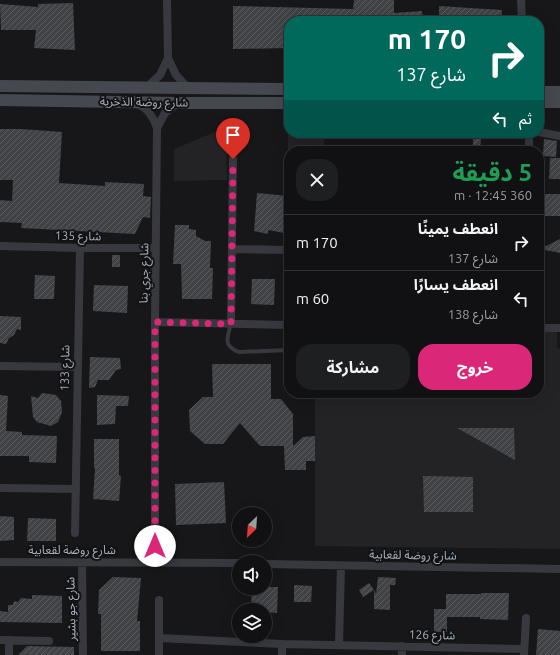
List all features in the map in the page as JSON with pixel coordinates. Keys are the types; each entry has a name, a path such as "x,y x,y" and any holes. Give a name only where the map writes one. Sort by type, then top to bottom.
{"street":[{"path":"166,0 168,58 176,75 188,88"},
{"path":"521,0 522,16"},
{"path":"147,87 160,75 168,58"},
{"name":"شارع روضة الذخرية","path":"0,86 284,89"},
{"path":"544,92 560,92"},
{"name":"شارع روضة الذخرية","path":"0,100 284,103"},
{"path":"131,102 140,105 148,111 158,128"},
{"path":"544,102 560,102"},
{"name":"شارع جري بنا","path":"155,562 155,322 158,128 165,113 178,103"},
{"path":"544,133 560,136"},
{"path":"231,324 233,159"},
{"name":"شارع 135","path":"0,246 156,248"},
{"name":"شارع 133","path":"75,533 80,248"},
{"path":"233,249 284,250"},
{"path":"155,322 284,325"},
{"path":"544,328 560,328"},
{"path":"0,366 77,367"},
{"path":"0,488 76,489"},
{"name":"شارع روضة لقعابية","path":"0,562 232,563"},
{"name":"شارع جو بشير","path":"82,562 83,655"},
{"name":"شارع روضة لقعابية","path":"272,564 560,569"},
{"path":"339,645 341,566"},
{"path":"159,600 159,655"},
{"name":"شارع 126","path":"160,638 282,644 402,646 524,652 526,618"},
{"path":"0,640 50,641"},
{"path":"9,640 9,655"},
{"path":"282,644 282,655"},
{"path":"402,646 402,655"}],"lane":[{"path":"231,324 227,341 228,346 233,350 239,352 284,350"}],"shaded area":[{"path":"215,132 226,133 227,180 174,181 174,149"},
{"path":"288,138 324,138 324,146 288,146"},
{"path":"544,331 557,332 557,348 560,349 560,549 315,546 315,398 544,398"}],"building":[{"path":"354,0 394,0 394,13 422,11 422,16 284,16 284,48 233,49 233,6 353,9"},
{"path":"73,3 75,50 34,48 36,30 1,30 0,4 38,7 38,4"},
{"path":"439,6 502,10 501,16 439,16"},
{"path":"0,129 62,132 59,183 105,186 105,182 144,184 143,196 151,197 150,218 143,217 135,234 21,228 22,223 0,222 0,200 12,201 13,180 0,180"},
{"path":"473,138 481,138 480,146 473,146"},
{"path":"544,139 557,141 556,157 544,156"},
{"path":"550,158 560,158 560,179 549,179"},
{"path":"257,193 284,196 284,233 268,230 268,234 254,231"},
{"path":"544,194 560,194 560,216 544,216"},
{"path":"175,225 189,225 189,229 196,230 196,236 205,241 211,241 210,268 213,268 212,299 182,299 181,264 173,264"},
{"path":"560,239 560,253 544,250 544,247"},
{"path":"112,255 120,255 120,267 112,267"},
{"path":"35,275 55,276 54,299 34,299"},
{"path":"252,279 275,279 274,305 251,304"},
{"path":"94,285 128,286 127,313 93,311"},
{"path":"0,316 21,317 21,330 17,329 6,344 0,343"},
{"path":"90,357 120,358 121,369 116,370 109,380 98,380 95,387 89,388"},
{"path":"212,364 271,364 271,399 281,399 293,414 293,446 303,437 315,436 315,461 306,461 306,470 285,470 284,446 260,446 240,423 223,444 205,444 190,431 189,410 203,397 213,397"},
{"path":"42,393 56,395 61,401 62,412 58,422 51,426 37,422 33,417 31,396 38,398"},
{"path":"0,395 8,396 6,431 22,432 22,435 57,436 56,463 29,462 29,456 0,456"},
{"path":"97,395 129,396 128,406 116,406 115,424 97,425"},
{"path":"457,428 514,428 515,460"},
{"path":"94,439 119,439 119,475 121,476 119,501 93,499 95,468"},
{"path":"423,476 473,477 473,512 424,512"},
{"path":"224,482 226,523 176,525 175,484"},
{"path":"0,516 14,517 14,540 0,541"},
{"path":"28,518 56,519 56,541 27,541"},
{"path":"113,577 141,578 137,621 140,621 140,651 101,651 101,614 98,614 99,590"},
{"path":"378,577 396,578 395,585 390,585 390,610 374,609 374,590 376,594"},
{"path":"369,583 374,590 363,597 359,590"},
{"path":"294,585 312,586 311,602 294,602"},
{"path":"272,587 278,587 277,613 272,613 272,603 251,603 252,595 272,595"},
{"path":"509,593 508,620 480,619 480,617 447,617 447,632 434,632 434,609 446,609 446,594"},
{"path":"32,595 62,596 62,623 0,622 0,611 8,612 8,605 13,605 14,601 18,602 21,598 32,599"},
{"path":"538,629 560,631 560,655 536,655"},
{"path":"27,646 74,647 74,655 18,655"}],"route":[{"path":"155,546 155,322 231,324 233,159"}]}
